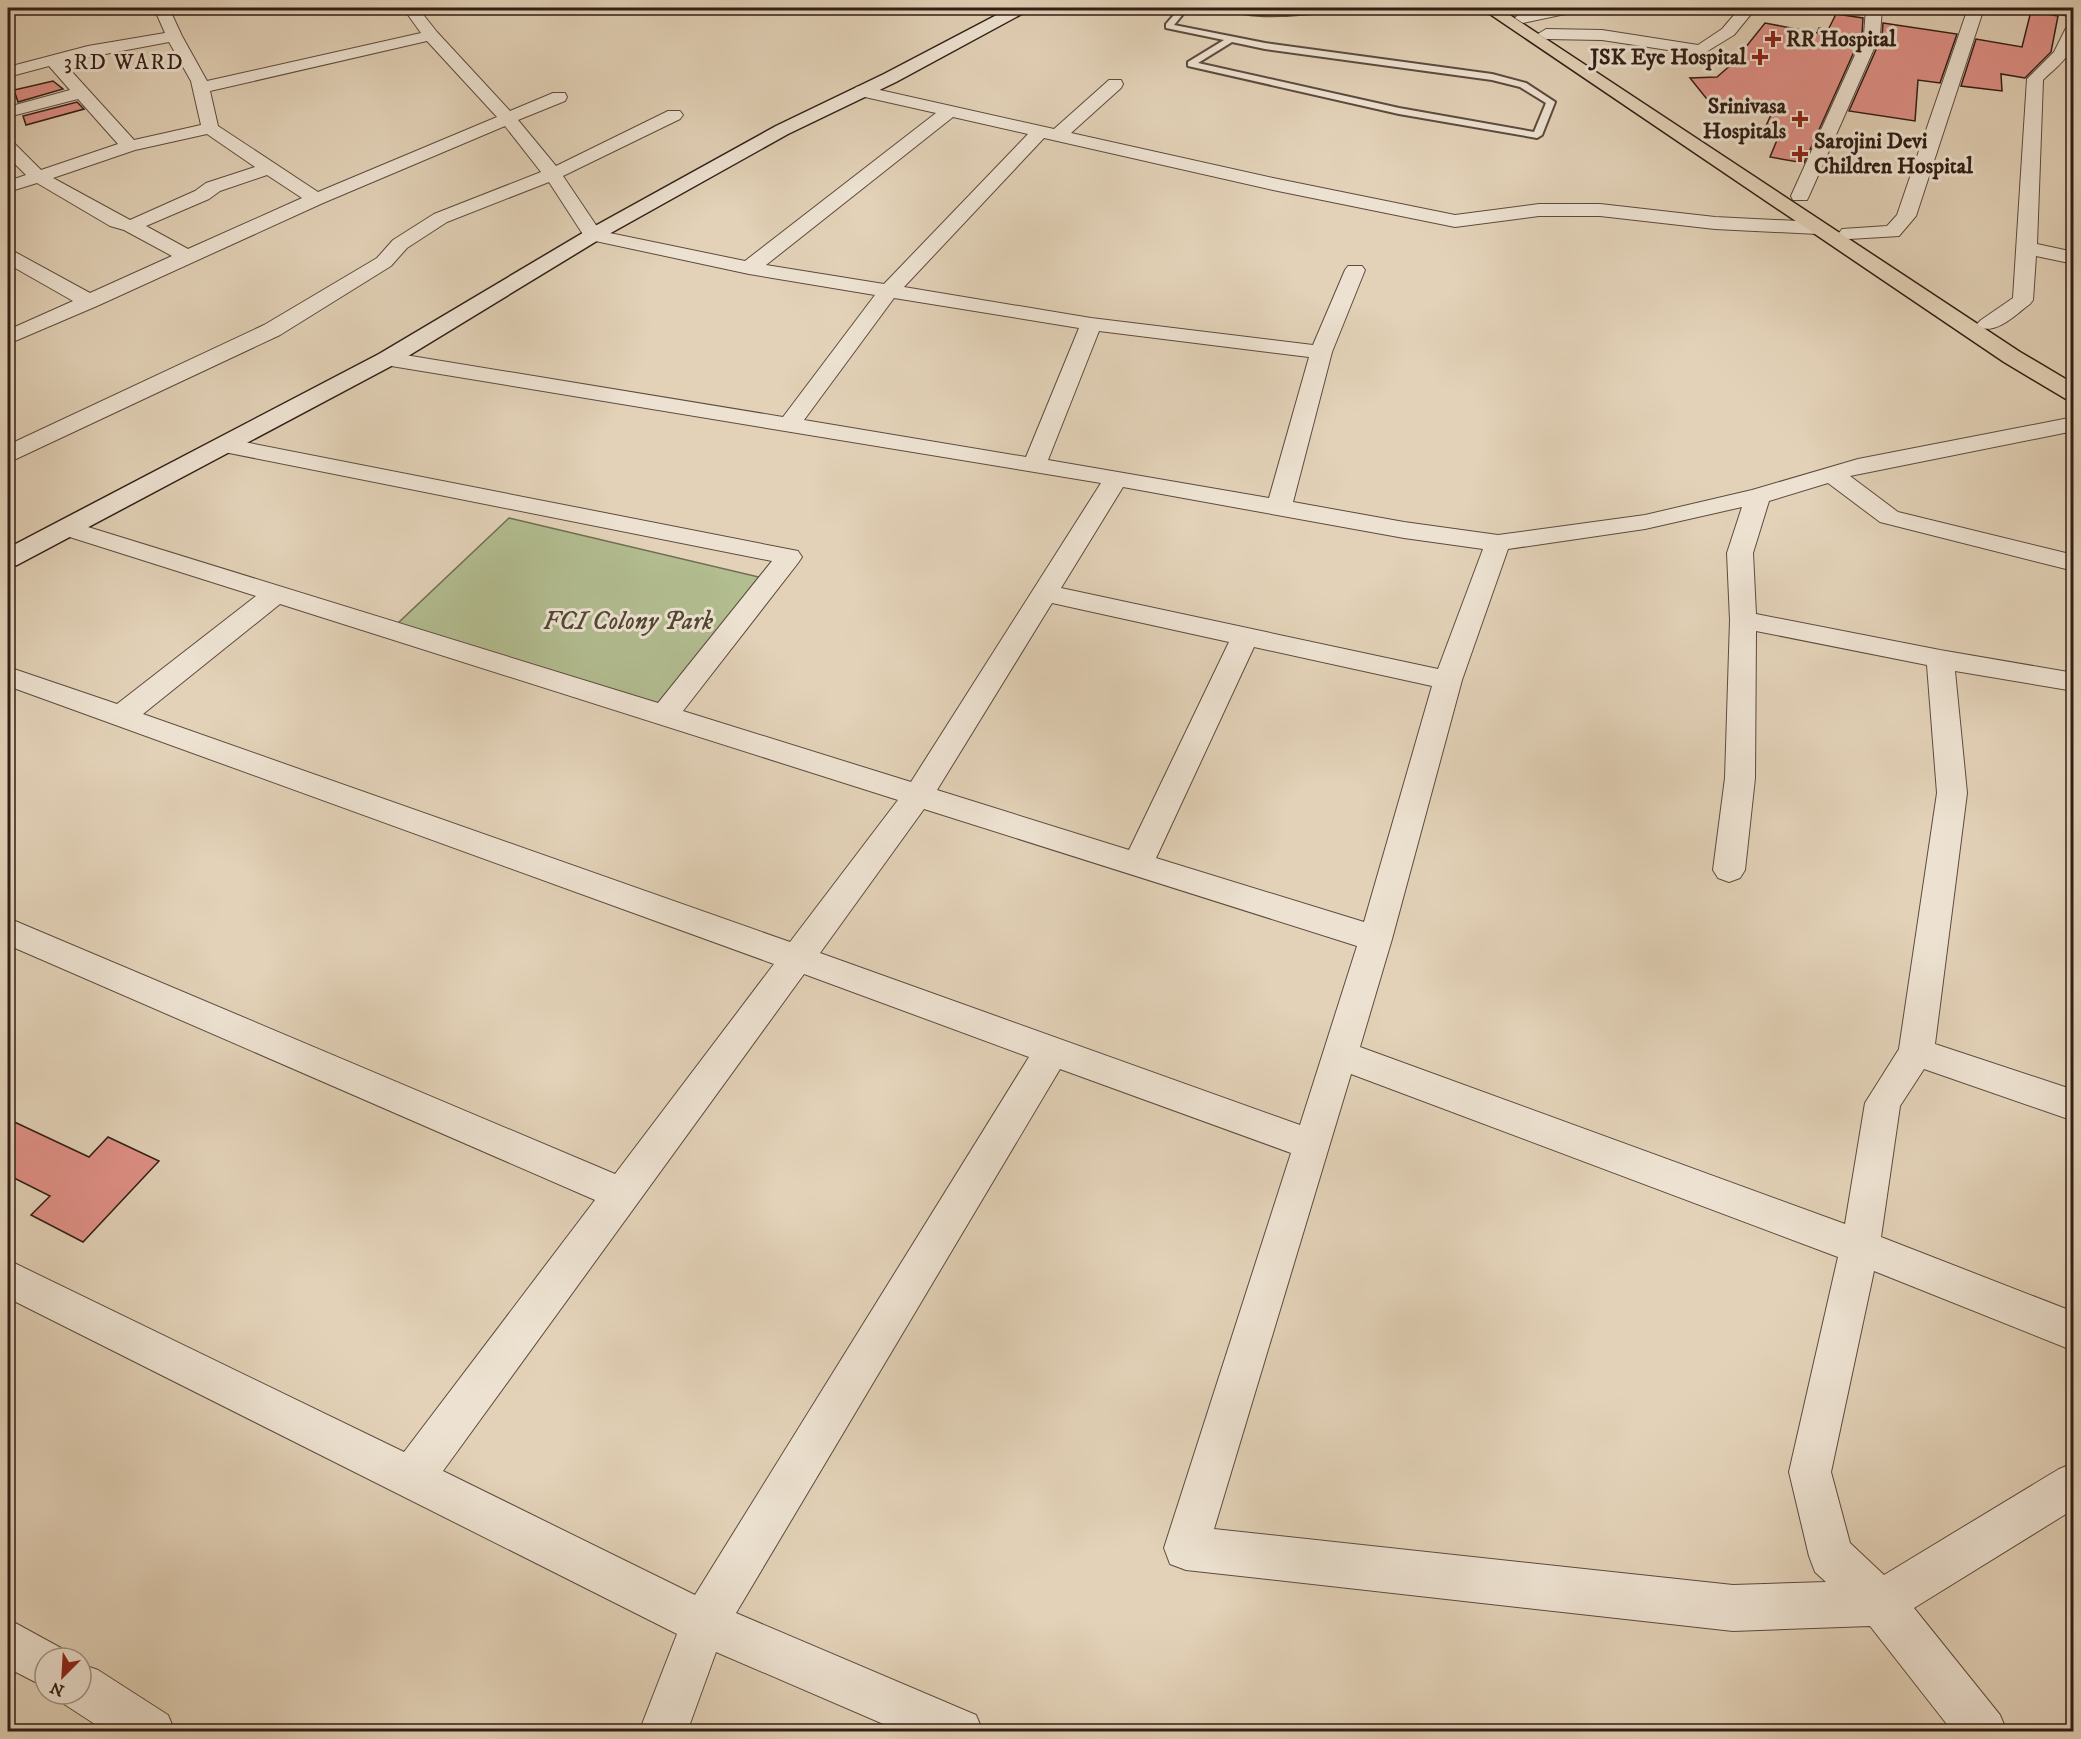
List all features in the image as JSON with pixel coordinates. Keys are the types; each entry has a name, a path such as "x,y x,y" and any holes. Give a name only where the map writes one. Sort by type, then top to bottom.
{"main road":[{"path":"1489,8 2012,357 2073,394"},
{"path":"1515,13 1800,196 1849,233 2073,378"}],"street":[{"path":"8,10 23,8"},
{"path":"162,8 174,36 199,81 210,128 316,199"},
{"path":"411,8 431,35 509,120 553,174 593,235 749,268 1092,324 1321,352"},
{"path":"8,559 387,359 593,235 782,130 1020,8"},
{"path":"1515,13 1574,8"},
{"path":"1546,34 1602,35 1701,50 1728,32 1748,8"},
{"path":"1800,196 1872,35 1874,8"},
{"path":"1849,233 1892,232 1906,216 1976,8"},
{"path":"2047,8 2073,12"},
{"path":"1988,324 2023,300 2035,79 2067,55 2073,28"},
{"path":"199,88 431,35"},
{"path":"10,69 174,36"},
{"path":"52,60 130,146"},
{"path":"788,426 889,291 1048,134 1115,84"},
{"path":"862,91 1385,208 1455,221 1539,210 1600,210 1715,223 1818,228"},
{"path":"8,112 83,92"},
{"path":"8,338 316,199 509,120 559,97"},
{"path":"749,268 949,111"},
{"path":"8,454 272,330 384,262 403,242 450,213 553,174 674,115"},
{"path":"8,188 37,176 130,146 210,128"},
{"path":"8,149 37,176 117,222 131,226 188,257"},
{"path":"131,226 202,195 213,187 269,168"},
{"path":"2027,248 2073,258"},
{"path":"8,256 90,302"},
{"path":"1279,507 1321,352 1355,270"},
{"path":"18,282 39,274"},
{"path":"1034,465 1092,324"},
{"path":"387,359 1116,478 1404,530 1498,543 1645,522 1758,496 1858,466 2073,424"},
{"path":"224,445 789,557 664,715"},
{"path":"1832,474 1889,517 2073,563"},
{"path":"411,1479 918,795 1116,478"},
{"path":"1729,870 1740,778 1743,620 1740,553 1758,496"},
{"path":"66,528 1376,939"},
{"path":"1498,543 1448,680 1376,939 1186,1548 1733,1608 1881,1603 2073,1484"},
{"path":"1044,593 1448,680"},
{"path":"120,717 276,594"},
{"path":"1743,620 1940,659 2073,682"},
{"path":"1138,864 1245,636"},
{"path":"1940,659 1952,793 1916,1052 1883,1103 1860,1247 1810,1472 1831,1556 1881,1603 1983,1731"},
{"path":"8,676 1312,1145"},
{"path":"8,931 622,1194"},
{"path":"663,1731 704,1623 1052,1051"},
{"path":"1916,1052 2073,1106"},
{"path":"1340,1055 1860,1247 2073,1332"},
{"path":"8,1278 704,1623 959,1731"},
{"path":"8,1642 33,1657"},
{"path":"93,1695 151,1731"}],"lane":[{"path":"1184,8 1170,26 1265,46 1492,77 1523,85 1551,102 1537,135 1399,111 1191,64 1231,39"},
{"path":"1232,8 1248,11 1309,11 1341,8"}],"green space":[{"name":"FCI Colony Park","path":"509,518 763,578 659,707 396,625"}],"building":[{"path":"2031,11 2058,16 2051,52 2025,78 2001,74 2002,91 1961,86 1976,39 2022,47"},
{"path":"1836,14 1863,18 1862,34 1804,163 1770,157 1777,140 1761,137 1775,106 1718,113 1690,78 1717,77 1733,63 1765,23 1817,33 1819,28 1828,30"},
{"path":"1883,23 1957,34 1940,83 1918,80 1915,121 1849,111 1882,36"},
{"path":"53,81 63,89 18,102 14,90"},
{"path":"77,102 84,109 26,125 23,116"},
{"path":"8,1119 89,1157 108,1137 159,1161 83,1242 31,1215 50,1196 8,1175"}],"place":[{"name":"RR Hospital","path":"1773,39"},
{"name":"JSK Eye Hospital","path":"1760,57"},
{"name":"Srinivasa Hospitals","path":"1800,119"},
{"name":"Sarojini Devi Children Hospital","path":"1800,154"}],"district":[{"name":"3RD WARD","path":"124,62"}]}
